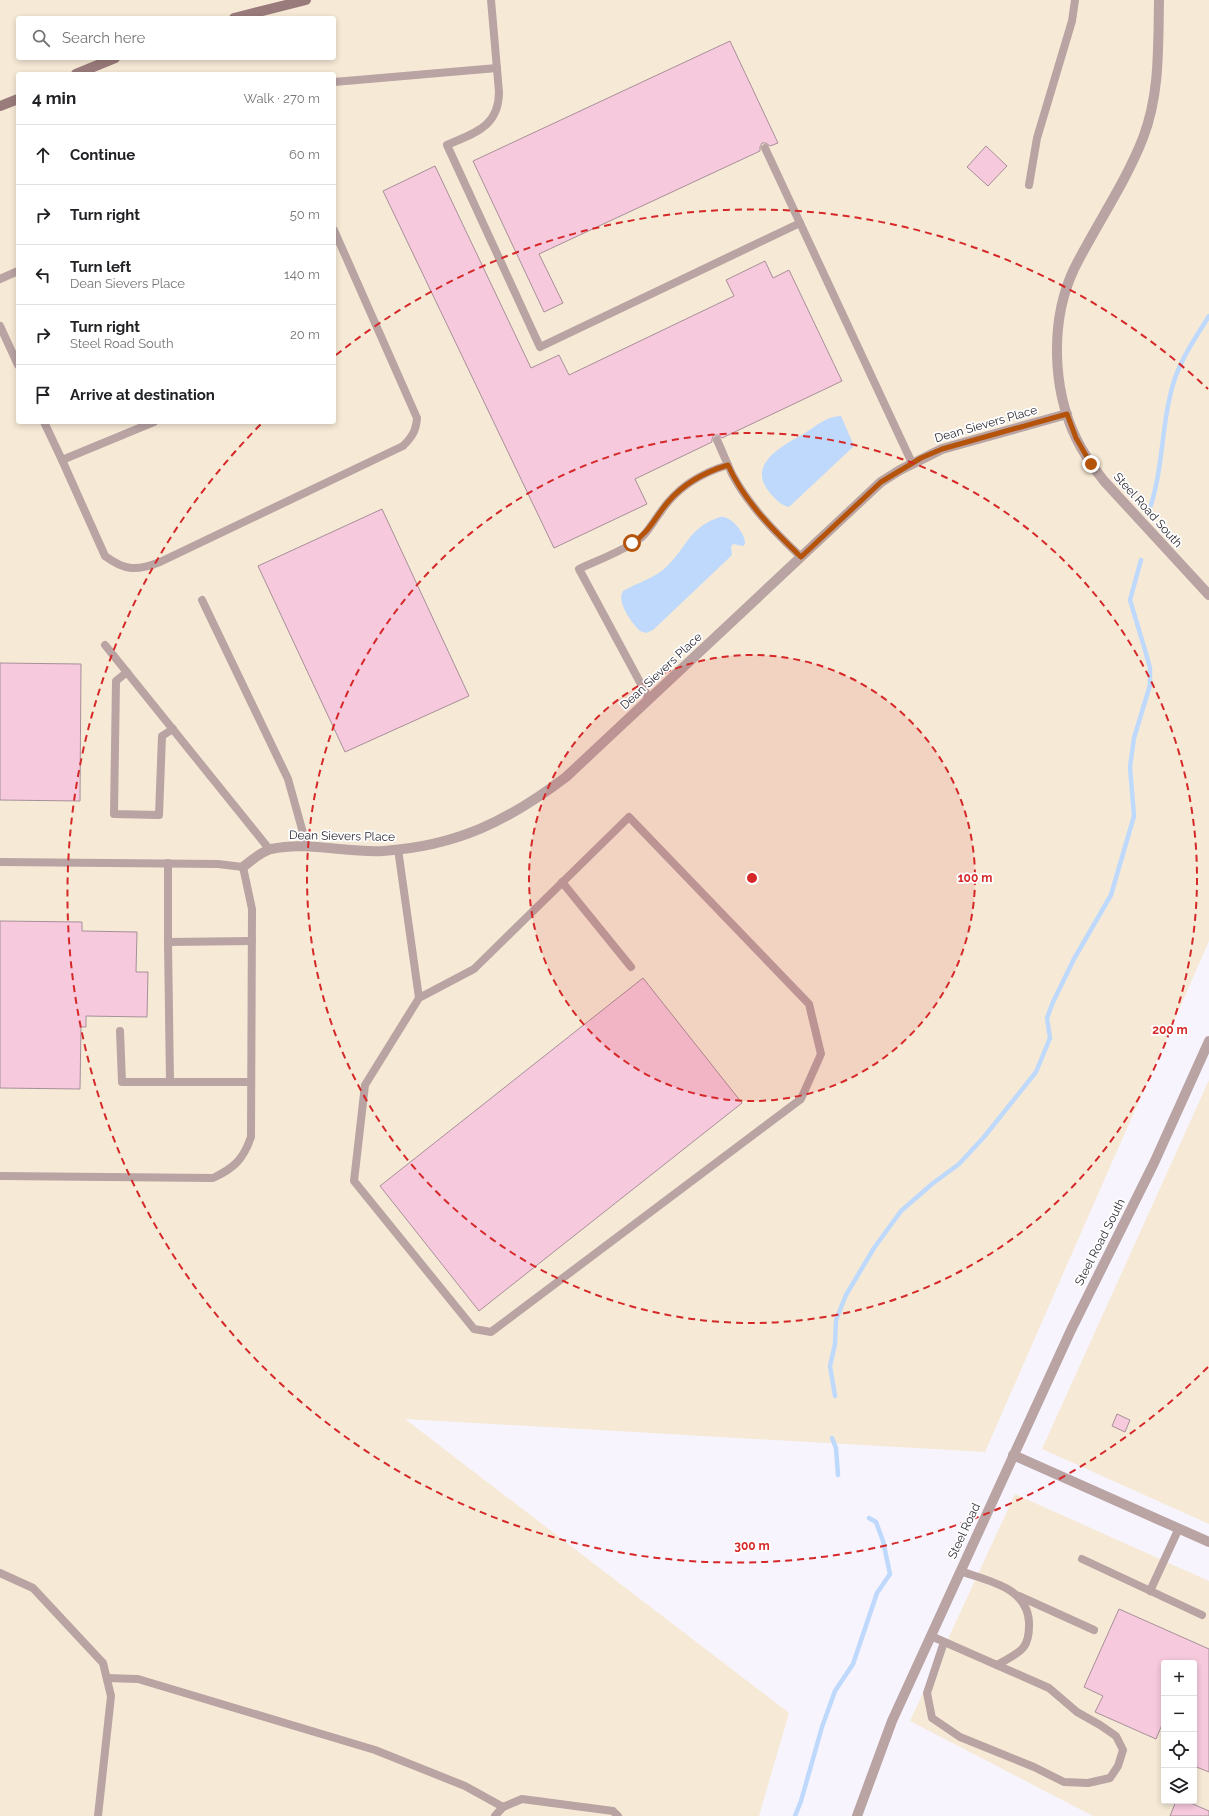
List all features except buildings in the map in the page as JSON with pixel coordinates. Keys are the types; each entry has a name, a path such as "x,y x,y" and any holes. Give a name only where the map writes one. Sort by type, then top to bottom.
{"street":[{"path":"242,16 306,0"},
{"name":"Steel Road South","path":"1159,0 1158,66 1151,114 1134,160 1074,270 1064,299 1059,328 1059,379 1067,414 1076,438 1091,464 1104,481 1209,595"},
{"path":"81,72 110,60"},
{"path":"0,106 16,100"},
{"name":"Dean Sievers Place","path":"243,867 270,850 307,847 355,851 398,849 435,843 461,836 492,824 534,801 566,777 875,487 912,463 942,449 1067,414"},
{"name":"Steel Road South","path":"1013,1455 1071,1330 1154,1163 1209,1040"},
{"path":"1013,1455 1209,1542"},
{"name":"Steel Road","path":"857,1816 892,1721 1013,1455"}],"lane":[{"path":"491,0 499,97 497,111 492,119 482,129 447,145 540,347 800,223"},
{"path":"1029,185 1037,138 1072,21 1075,0"},
{"path":"336,82 497,68"},
{"path":"765,148 912,463"},
{"path":"45,424 105,556 118,565 142,569 160,562 403,446 413,436 417,418 336,235"},
{"path":"0,279 16,272"},
{"path":"0,326 16,361"},
{"path":"62,460 149,424"},
{"path":"717,440 728,465 742,490 762,517 801,557"},
{"path":"649,699 579,569 641,538 652,526 668,501 686,485 706,473 728,465"},
{"path":"202,600 288,779 307,847"},
{"path":"105,645 270,850"},
{"path":"127,672 116,681 114,814 159,815 162,736 173,729"},
{"path":"629,817 809,1004 821,1054 800,1099 491,1332 474,1329 354,1181 365,1085 419,998 474,968 629,817"},
{"path":"398,849 419,998"},
{"path":"0,862 218,864 243,867 252,909 251,1137 247,1148 234,1167 213,1178 0,1176"},
{"path":"168,863 170,1082"},
{"path":"562,882 631,967"},
{"path":"168,942 252,941"},
{"path":"120,1031 122,1082 251,1082"},
{"path":"1150,1591 1179,1528"},
{"path":"1082,1559 1202,1615"},
{"path":"960,1571 1004,1587 1019,1596 1094,1630"},
{"path":"0,1573 33,1588 102,1663 112,1696 98,1816"},
{"path":"997,1665 1024,1649 1029,1636 1028,1612 1019,1596"},
{"path":"931,1636 1050,1688 1077,1712 1116,1736 1123,1750 1118,1766 1110,1778 1088,1783 1064,1782 1034,1767 960,1738 932,1718 927,1692 944,1642"},
{"path":"107,1678 138,1679 375,1750 465,1786 503,1807"},
{"path":"495,1816 503,1807 522,1799 613,1811 618,1816"}],"shaded area":[{"path":"0,0 1209,0 1209,941 985,1452 405,1419 789,1713 759,1816 0,1816"},
{"path":"1209,1080 1209,1524 1042,1449"},
{"path":"1015,1494 1209,1581 1209,1816 1093,1816 910,1721"}],"water":[{"path":"836,416 841,416 854,446 789,507 781,504 763,483 762,473 765,464 770,457 787,443 826,420"},
{"path":"720,517 729,519 737,526 743,535 745,544 743,546 733,544 731,547 732,554 730,557 653,630 646,633 640,631 629,618 623,606 621,596 623,591 664,569 694,533 709,522"}],"waterway":[{"path":"1150,508 1158,476 1170,394 1178,370 1209,316"},
{"path":"835,1396 830,1366 835,1344 836,1320 846,1295 874,1248 901,1211 932,1184 959,1164 984,1137 1036,1072 1050,1038 1047,1018 1053,1002 1074,959 1111,895 1134,816 1130,767 1134,738 1150,685 1150,668 1130,600 1141,560"},
{"path":"832,1438 836,1448 838,1475"},
{"path":"795,1816 801,1801 822,1727 835,1691 853,1664 877,1593 890,1574 883,1541 876,1522 869,1518"}],"route":[{"path":"632,543 641,538 649,530 668,501 676,493 695,478 717,468 728,465 742,490 762,517 801,557 881,482 921,458 942,449 1067,414 1076,438 1091,464"}]}
